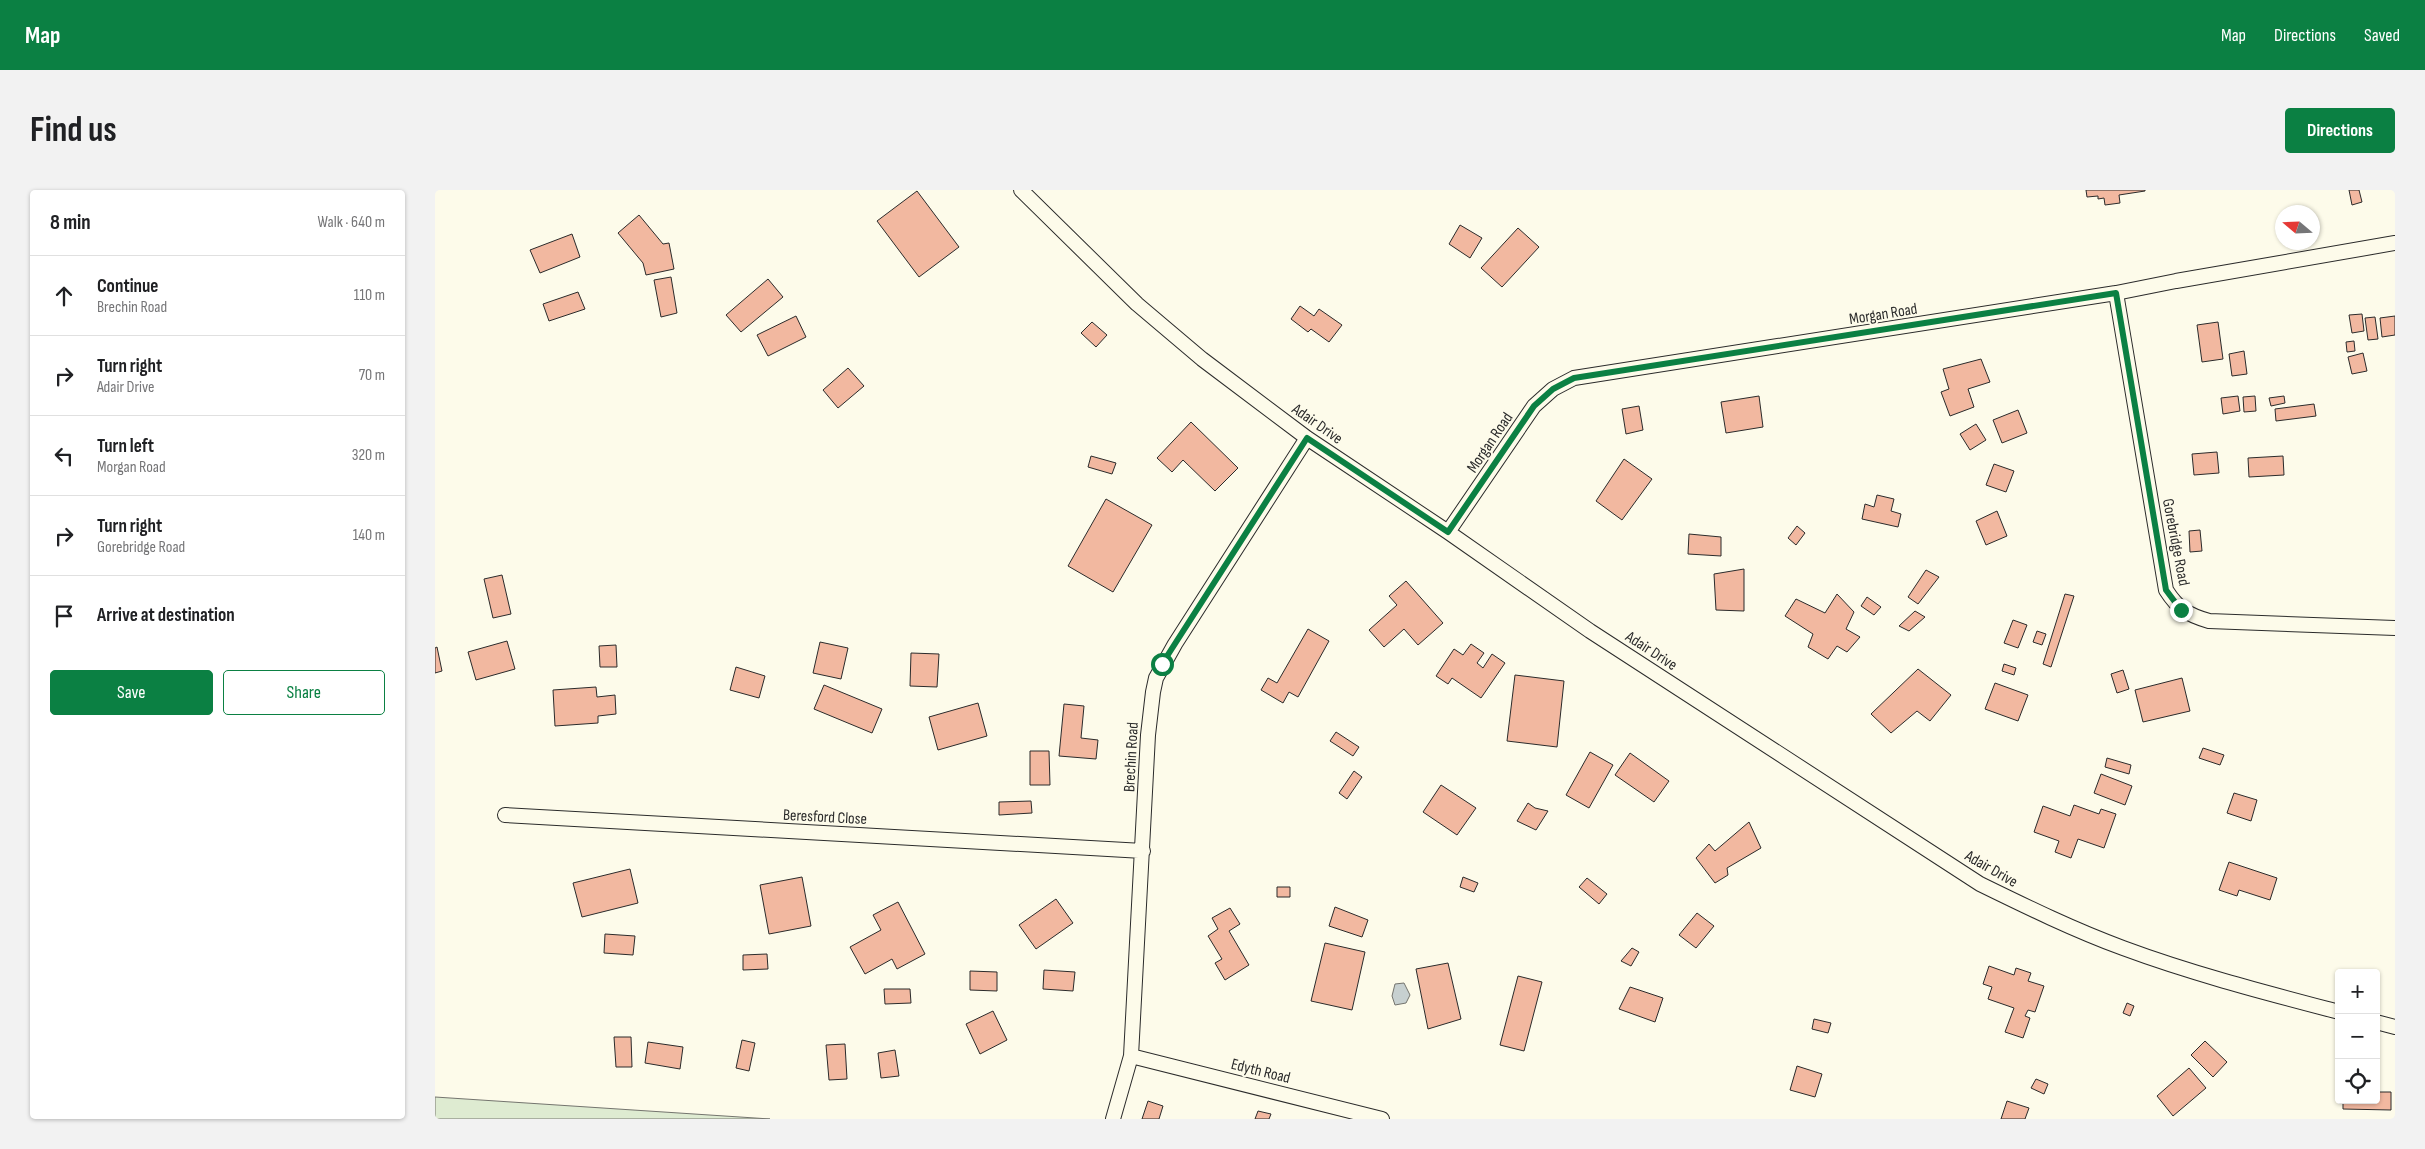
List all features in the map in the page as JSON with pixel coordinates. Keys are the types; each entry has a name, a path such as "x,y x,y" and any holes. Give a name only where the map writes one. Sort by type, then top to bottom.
{"street":[{"name":"Adair Drive","path":"1021,190 1137,304 1202,359 1307,438 1448,532 1590,631 1980,884 2048,918 2124,949 2199,973 2335,1011"},
{"name":"Morgan Road","path":"1448,532 1534,406 1553,389 1574,378 2116,293 2176,280 2395,243"},
{"name":"Gorebridge Road","path":"2116,293 2166,590 2174,602 2191,616 2209,621 2395,628"},
{"name":"Brechin Road","path":"1113,1119 1131,1056 1148,735 1156,678 1175,644 1307,438"},
{"name":"Beresford Close","path":"505,815 1143,852"},
{"path":"2380,1023 2395,1027"},
{"name":"Edyth Road","path":"1131,1056 1383,1119"}],"green space":[{"path":"435,1097 770,1119 435,1119"}],"shaded area":[{"path":"1404,983 1410,995 1406,1003 1395,1005 1392,996 1395,984"}],"building":[{"path":"2086,190 2145,191 2119,195 2120,203 2105,205 2104,198 2098,199 2098,196 2087,197"},
{"path":"2349,190 2359,190 2362,202 2352,205"},
{"path":"917,191 959,247 919,277 877,221"},
{"path":"639,215 663,244 669,243 674,269 646,275 643,263 618,233"},
{"path":"1460,225 1482,238 1470,258 1449,244"},
{"path":"1518,228 1539,247 1502,287 1481,268"},
{"path":"572,234 580,257 540,273 530,250"},
{"path":"671,277 677,313 661,317 654,280"},
{"path":"768,279 783,297 741,332 726,315"},
{"path":"578,292 585,309 549,321 543,304"},
{"path":"1300,306 1314,316 1319,309 1342,325 1329,342 1311,329 1308,332 1291,319"},
{"path":"2362,314 2364,331 2352,333 2349,315"},
{"path":"796,316 806,337 768,356 757,335"},
{"path":"2395,316 2395,335 2382,337 2380,318"},
{"path":"2375,317 2378,339 2368,340 2365,318"},
{"path":"1092,322 1107,335 1096,347 1081,333"},
{"path":"2218,322 2223,359 2202,362 2197,325"},
{"path":"2354,341 2355,351 2347,352 2346,342"},
{"path":"2244,351 2247,374 2232,376 2229,354"},
{"path":"2363,353 2367,371 2352,374 2348,357"},
{"path":"1981,359 1990,382 1968,389 1974,407 1950,416 1941,392 1949,389 1943,369"},
{"path":"848,368 864,386 838,408 823,390"},
{"path":"1759,396 1763,427 1726,433 1721,402"},
{"path":"2238,396 2240,411 2223,414 2221,398"},
{"path":"2255,396 2256,411 2244,412 2243,397"},
{"path":"2284,396 2285,403 2271,406 2269,398"},
{"path":"2314,404 2316,416 2276,421 2275,409"},
{"path":"1639,406 1643,430 1626,434 1622,409"},
{"path":"2018,410 2027,433 2002,443 1993,420"},
{"path":"1191,422 1238,468 1215,491 1183,460 1172,472 1157,458"},
{"path":"1976,424 1986,440 1970,450 1960,434"},
{"path":"2217,452 2219,473 2194,475 2192,454"},
{"path":"1091,456 1116,463 1112,474 1088,467"},
{"path":"2283,456 2284,475 2249,477 2248,458"},
{"path":"1624,459 1652,479 1622,520 1596,501"},
{"path":"1994,464 2014,471 2006,492 1986,485"},
{"path":"1877,495 1894,499 1891,511 1901,514 1898,527 1862,519 1865,504 1874,507"},
{"path":"1106,499 1152,525 1113,592 1068,566"},
{"path":"1997,511 2007,536 1986,545 1976,521"},
{"path":"1797,526 1805,533 1796,545 1788,538"},
{"path":"2200,530 2202,551 2190,552 2189,531"},
{"path":"1689,534 1721,537 1721,556 1688,554"},
{"path":"1744,569 1744,611 1716,610 1714,574"},
{"path":"1926,570 1939,577 1918,604 1908,597"},
{"path":"502,575 511,614 493,618 484,579"},
{"path":"1406,581 1443,623 1418,645 1404,629 1384,647 1369,630 1397,605 1389,596"},
{"path":"1837,594 1854,612 1846,629 1860,637 1847,652 1837,646 1828,659 1808,647 1813,634 1785,616 1796,599 1825,613"},
{"path":"2065,594 2074,596 2051,667 2043,664"},
{"path":"1867,597 1881,607 1874,615 1861,606"},
{"path":"1915,611 1925,617 1909,631 1899,626"},
{"path":"2013,620 2027,625 2018,648 2004,643"},
{"path":"1308,629 1329,641 1298,697 1289,692 1283,703 1261,690 1268,678 1277,683"},
{"path":"2037,631 2046,634 2042,645 2033,642"},
{"path":"507,641 515,669 476,680 468,652"},
{"path":"820,642 848,648 841,679 813,673"},
{"path":"1471,644 1484,653 1477,663 1483,668 1492,654 1505,663 1481,698 1452,678 1448,684 1436,676 1454,649 1463,655"},
{"path":"616,645 617,667 600,667 599,646"},
{"path":"437,647 442,671 435,673 435,648"},
{"path":"911,653 939,654 937,687 910,686"},
{"path":"2004,664 2016,668 2014,675 2002,671"},
{"path":"736,667 765,676 759,698 730,690"},
{"path":"1918,669 1951,695 1930,721 1917,711 1891,733 1871,714"},
{"path":"2123,670 2129,689 2117,693 2111,674"},
{"path":"1515,675 1564,681 1557,747 1507,741"},
{"path":"2182,678 2190,711 2143,722 2135,690"},
{"path":"1995,683 2028,695 2018,721 1985,709"},
{"path":"824,685 882,709 872,733 814,709"},
{"path":"596,687 597,697 615,695 616,714 598,716 598,723 555,726 553,690"},
{"path":"978,703 987,736 938,750 929,717"},
{"path":"1064,704 1084,706 1081,738 1098,740 1096,759 1059,756"},
{"path":"1336,732 1359,747 1353,756 1330,741"},
{"path":"2203,748 2224,755 2220,765 2199,758"},
{"path":"1030,751 1049,751 1050,785 1030,785"},
{"path":"1590,752 1613,765 1589,808 1566,795"},
{"path":"1630,753 1669,781 1654,802 1615,775"},
{"path":"2107,758 2131,765 2129,774 2105,767"},
{"path":"1354,771 1362,777 1347,799 1339,793"},
{"path":"2101,774 2132,786 2125,805 2094,793"},
{"path":"1441,785 1476,808 1457,835 1423,812"},
{"path":"2234,793 2257,800 2251,821 2227,813"},
{"path":"1031,801 1032,813 999,815 999,802"},
{"path":"1528,803 1535,808 1548,811 1536,830 1517,821"},
{"path":"2074,805 2099,814 2101,809 2116,814 2104,848 2078,839 2071,858 2055,852 2059,841 2034,832 2043,806 2070,816"},
{"path":"1749,822 1761,848 1727,868 1728,875 1715,883 1696,858 1709,844 1715,851"},
{"path":"2229,862 2277,878 2270,900 2239,890 2237,896 2219,890"},
{"path":"630,869 638,903 582,917 573,883"},
{"path":"802,877 811,926 769,934 760,885"},
{"path":"1463,877 1478,883 1474,892 1460,887"},
{"path":"1587,878 1607,894 1599,904 1579,887"},
{"path":"1277,887 1290,887 1290,897 1277,897"},
{"path":"1056,899 1073,923 1036,949 1019,925"},
{"path":"898,902 925,954 897,969 892,959 865,974 850,947 881,930 873,915"},
{"path":"1335,907 1368,920 1362,937 1329,926"},
{"path":"1230,908 1240,924 1229,931 1249,965 1225,980 1215,963 1222,959 1208,936 1218,929 1212,918"},
{"path":"1697,913 1714,926 1696,948 1679,935"},
{"path":"605,934 635,936 633,955 604,953"},
{"path":"1325,943 1365,952 1352,1010 1311,1001"},
{"path":"1632,948 1639,952 1631,966 1621,961"},
{"path":"767,954 768,969 743,970 743,955"},
{"path":"1448,963 1461,1019 1428,1029 1416,969"},
{"path":"1989,966 2014,975 2016,968 2031,973 2028,981 2044,986 2035,1012 2028,1010 2025,1016 2030,1018 2023,1038 2005,1032 2014,1008 1988,999 1992,987 1983,984"},
{"path":"1044,970 1075,972 1073,991 1043,989"},
{"path":"970,971 997,972 997,991 970,990"},
{"path":"1518,976 1542,982 1524,1051 1500,1045"},
{"path":"1630,987 1663,998 1655,1022 1619,1009"},
{"path":"884,989 910,989 911,1003 885,1004"},
{"path":"2127,1003 2134,1006 2130,1016 2123,1013"},
{"path":"993,1011 1007,1040 980,1054 966,1024"},
{"path":"1814,1019 1831,1023 1828,1033 1812,1029"},
{"path":"614,1037 631,1037 632,1067 616,1067"},
{"path":"742,1040 755,1043 749,1071 736,1068"},
{"path":"2205,1041 2227,1062 2213,1077 2191,1055"},
{"path":"648,1042 683,1047 680,1069 645,1063"},
{"path":"845,1044 847,1079 829,1080 826,1045"},
{"path":"895,1050 899,1076 881,1078 878,1053"},
{"path":"1797,1066 1822,1074 1815,1097 1790,1090"},
{"path":"2189,1068 2206,1088 2173,1116 2157,1096"},
{"path":"2036,1079 2048,1084 2044,1094 2031,1088"},
{"path":"2380,1092 2391,1092 2391,1110 2343,1109 2343,1104 2380,1104"},
{"path":"1148,1101 1163,1106 1159,1119 1142,1119"},
{"path":"2007,1101 2029,1108 2025,1119 2001,1119"},
{"path":"1258,1111 1271,1114 1269,1119 1255,1119"}],"route":[{"path":"1162,664 1307,438 1448,532 1534,406 1553,389 1574,378 1865,334 2116,293 2166,590 2181,610"}]}
